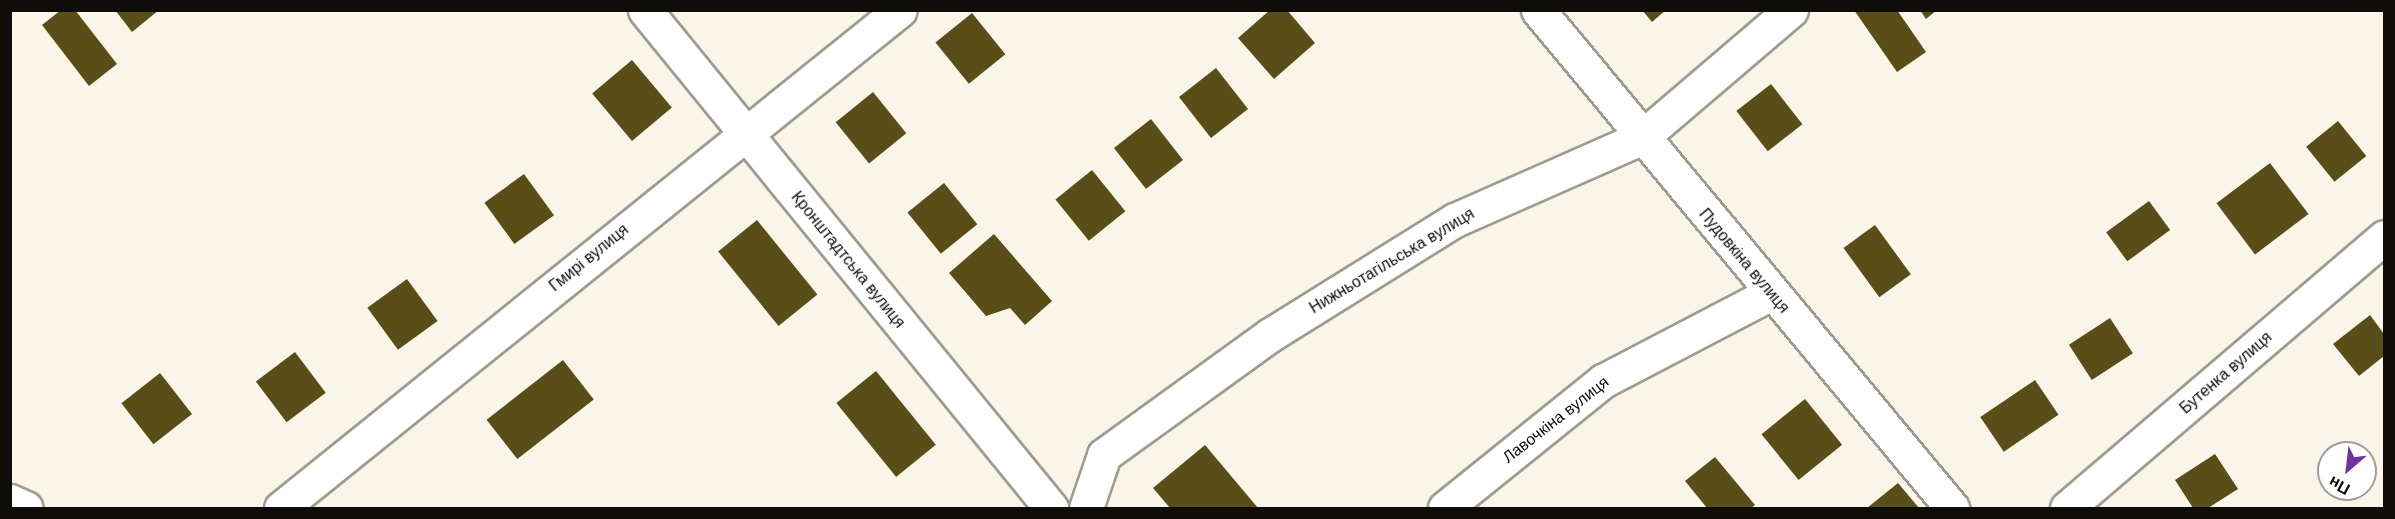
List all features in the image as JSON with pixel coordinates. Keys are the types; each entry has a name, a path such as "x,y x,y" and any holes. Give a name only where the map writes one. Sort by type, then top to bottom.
{"street":[{"name":"Кронштадтська вулиця","path":"645,10 1051,508"},
{"name":"Гмирі вулиця","path":"281,508 744,132 900,10"},
{"name":"Пудовкіна вулиця","path":"1538,10 1641,138 1952,508"},
{"name":"Нижньотагільська вулиця","path":"1086,508 1104,455 1270,335 1455,220 1641,138 1791,10"},
{"name":"Бутенка вулиця","path":"2067,508 2385,237"},
{"name":"Лавочкіна вулиця","path":"1445,508 1603,381 1771,293"},
{"path":"10,501 26,508"}],"building":[{"path":"61,10 75,10 117,64 89,86 42,25"},
{"path":"115,10 159,10 132,32"},
{"path":"1270,10 1287,10 1315,43 1274,79 1238,38"},
{"path":"1642,10 1666,10 1652,22"},
{"path":"1854,10 1897,10 1926,52 1897,72"},
{"path":"1920,10 1937,10 1926,19"},
{"path":"972,13 1005,54 969,84 935,43"},
{"path":"632,60 672,107 632,141 592,93"},
{"path":"1216,68 1248,109 1211,138 1179,97"},
{"path":"1771,84 1802,124 1768,151 1736,111"},
{"path":"873,92 906,133 869,163 836,122"},
{"path":"1151,119 1183,160 1146,189 1114,148"},
{"path":"2338,121 2366,156 2334,182 2306,147"},
{"path":"2270,163 2309,214 2255,254 2216,203"},
{"path":"1092,170 1125,211 1089,241 1055,200"},
{"path":"524,174 554,215 514,244 484,203"},
{"path":"944,183 977,224 941,254 907,213"},
{"path":"2149,201 2170,230 2127,261 2106,232"},
{"path":"757,220 817,295 779,326 718,251"},
{"path":"1875,225 1911,274 1879,297 1843,248"},
{"path":"994,234 1052,301 1025,325 1010,308 986,316 949,273"},
{"path":"407,279 438,321 398,350 367,308"},
{"path":"2370,315 2384,334 2384,356 2359,376 2333,344"},
{"path":"2110,318 2133,353 2092,380 2069,345"},
{"path":"295,352 326,393 287,422 256,381"},
{"path":"563,360 594,399 517,459 487,420"},
{"path":"876,371 936,445 896,477 836,403"},
{"path":"160,373 192,414 153,444 121,403"},
{"path":"2035,380 2058,415 2004,452 1980,417"},
{"path":"1805,399 1842,445 1799,480 1761,434"},
{"path":"1205,445 1258,508 1170,508 1153,488"},
{"path":"2215,454 2238,489 2208,508 2193,508 2175,480"},
{"path":"1715,457 1755,505 1751,508 1707,508 1685,481"},
{"path":"1898,483 1919,508 1867,508"}]}
